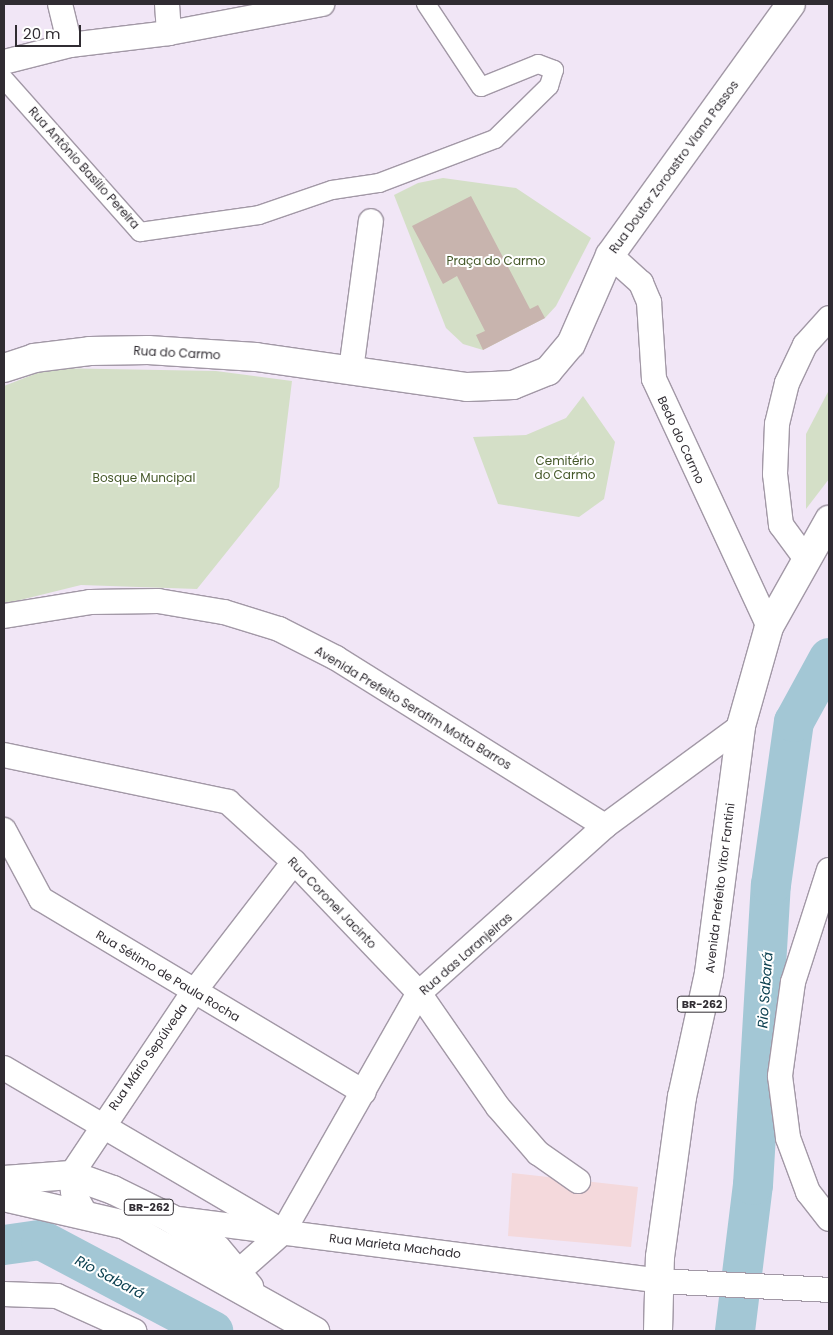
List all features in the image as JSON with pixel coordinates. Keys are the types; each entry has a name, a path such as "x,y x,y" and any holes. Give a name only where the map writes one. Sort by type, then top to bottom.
{"main road":[{"name":"Rua Doutor Zoroastro Viana Passos","path":"351,370 467,387 513,385 548,370 571,344 610,255 791,4"},
{"name":"Rua do Carmo","path":"4,368 90,351 148,350 256,357 351,370"},
{"name":"Avenida Prefeito Vitor Fantini","path":"658,1331 672,1281 682,1097 709,974 741,726 770,627 829,520"},
{"name":"BR-262","path":"4,1180 71,1175 170,1218 217,1249 227,1274"},
{"name":"BR-262","path":"4,1198 125,1225 227,1274 262,1304 315,1331"}],"street":[{"path":"60,4 70,45"},
{"path":"167,4 169,33"},
{"path":"4,62 70,45 169,33 322,4"},
{"name":"Rua Antônio Basílio Pereira","path":"4,79 140,232 258,214 332,190 379,183 495,138 549,86 554,70 538,64 481,88 426,4"},
{"path":"351,370 371,221"},
{"name":"Bedo do Carmo","path":"610,255 641,283 649,302 654,379 770,627"},
{"path":"806,559 781,525 775,474 778,424 786,383 805,345 829,318"},
{"name":"Avenida Prefeito Serafim Motta Barros","path":"4,616 90,602 158,601 224,612 279,629 336,658 605,826"},
{"name":"Rua das Laranjeiras","path":"227,1274 283,1232 419,993 605,826 741,726"},
{"name":"Rua Coronel Jacinto","path":"4,755 228,802 294,862 419,993 498,1107 538,1153 578,1181"},
{"name":"Rua Sétimo de Paula Rocha","path":"4,830 42,899 192,993 364,1092"},
{"name":"Rua Mário Sepúlveda","path":"71,1175 100,1126 192,993 294,862"},
{"path":"829,870 793,982 780,1076 788,1138 808,1192 829,1219"},
{"name":"Rua Marieta Machado","path":"4,1068 283,1232 672,1281 829,1290"},
{"path":"71,1175 73,1192 86,1215"},
{"path":"170,1218 283,1232"},
{"path":"4,1294 57,1296 134,1331"}],"shaded area":[{"path":"512,1173 638,1187 631,1247 508,1236"}],"green space":[{"name":"Praça do Carmo","path":"443,178 516,188 591,238 556,306 545,318 483,350 463,344 446,328 394,195 418,183"},
{"name":"Bosque Muncipal","path":"50,368 216,371 292,381 279,487 197,589 81,585 4,604 4,386"},
{"path":"829,390 829,479 806,509 806,434"},
{"name":"Cemitério do Carmo","path":"583,396 615,442 604,499 579,517 498,504 473,437 526,435 566,418"}],"building":[{"path":"471,196 530,309 538,305 545,318 483,350 476,335 485,331 457,276 443,284 412,226"}],"waterway":[{"name":"Rio Sabará","path":"735,1331 753,1185 771,885 794,722 829,658"},
{"name":"Rio Sabará","path":"4,1245 41,1240 213,1331"}]}
